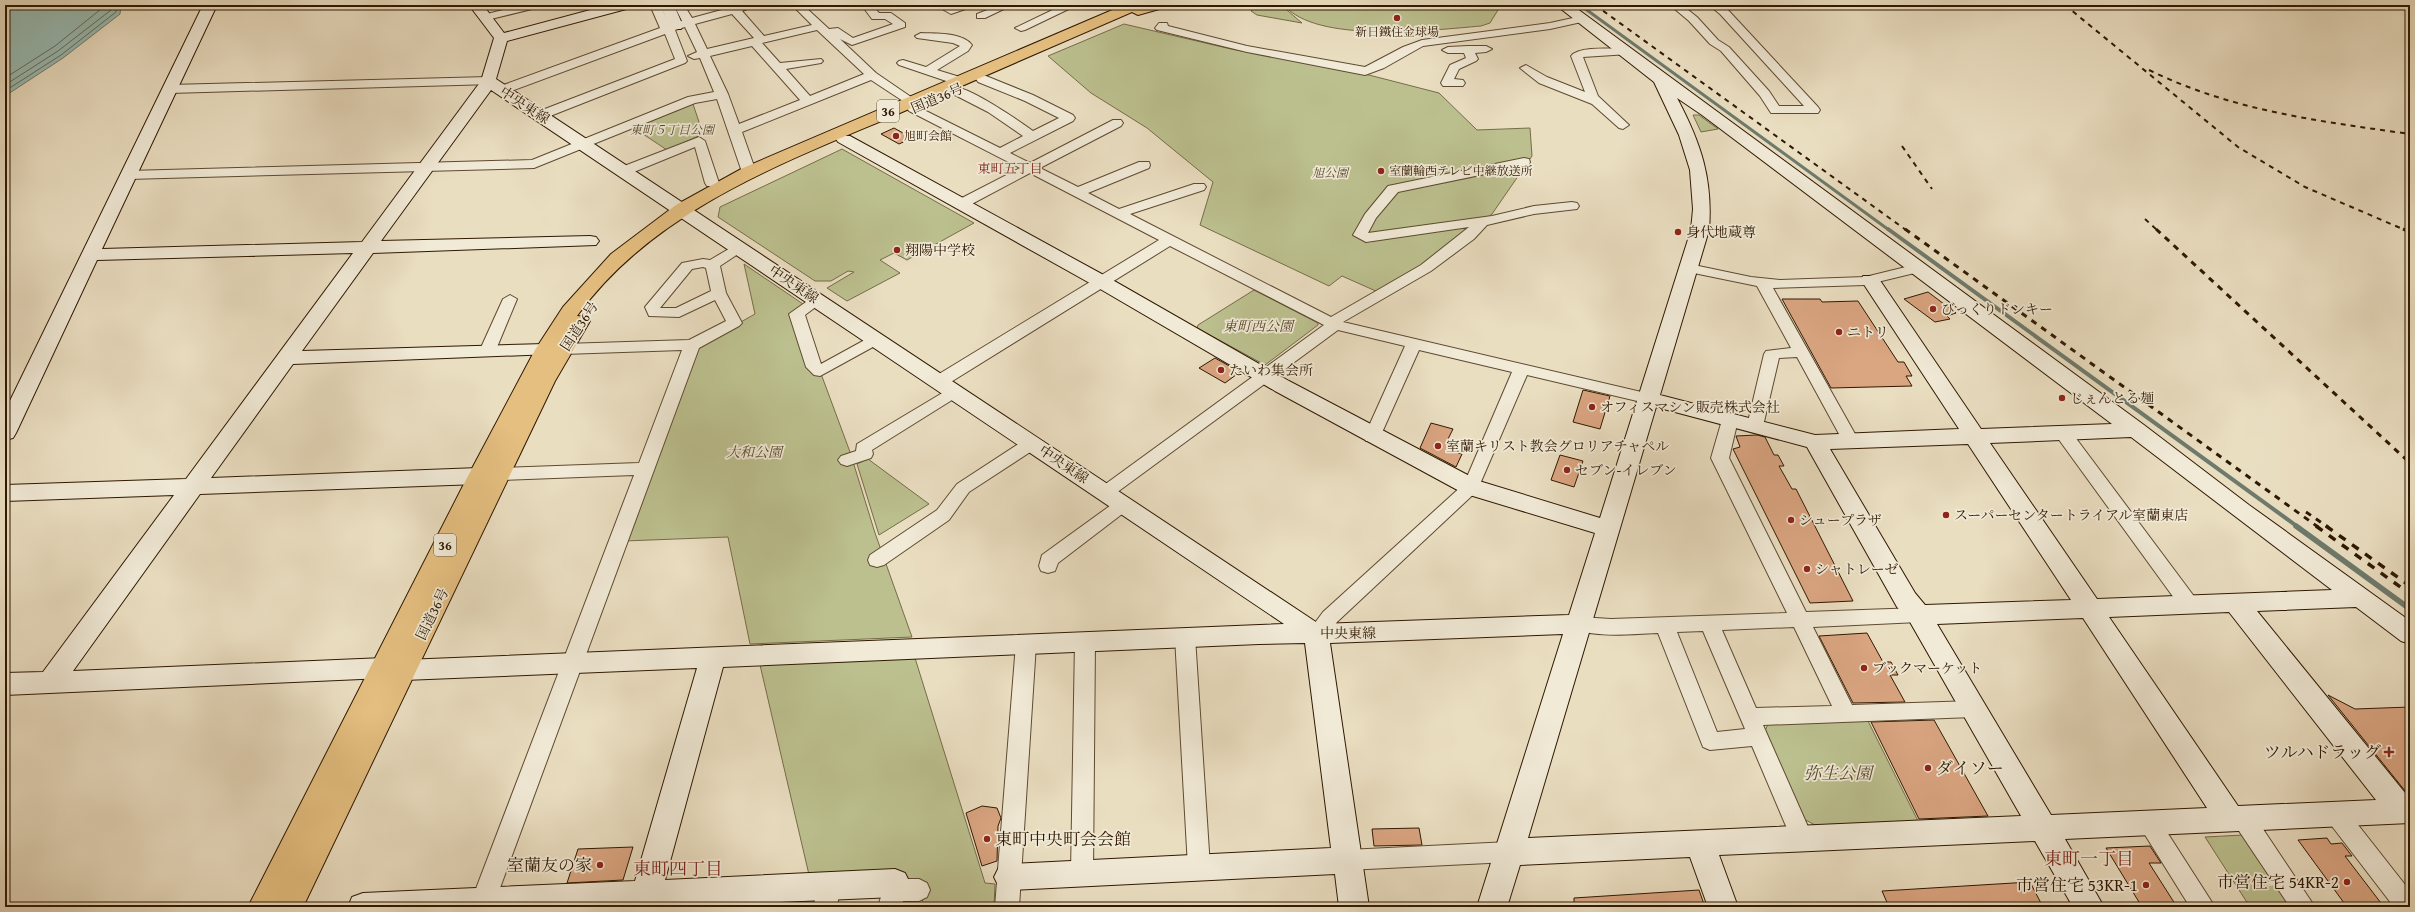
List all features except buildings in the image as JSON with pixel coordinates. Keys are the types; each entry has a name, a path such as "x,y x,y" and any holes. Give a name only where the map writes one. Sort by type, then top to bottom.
{"highway":[{"path":"1098,21 1122,5"},
{"name":"36","path":"1098,21 1137,8 1152,5"},
{"path":"1137,8 1158,5"},
{"name":"国道36号","path":"957,86 982,79 1137,8"},
{"name":"国道36号","path":"288,907 394,669 490,475 545,381 554,350 610,283 630,262 686,212 749,172 957,86 1098,21"},
{"name":"国道36号","path":"686,212 844,139 911,105"},
{"name":"国道36号","path":"262,907 394,669"}],"street":[{"path":"5,433 46,351 90,255 210,5"},
{"path":"476,5 487,17 502,38 625,5"},
{"path":"487,17 536,5"},
{"path":"655,5 705,54 736,130 749,172"},
{"path":"667,5 675,26 681,60"},
{"path":"675,26 679,5"},
{"path":"170,89 495,85 675,26 752,5"},
{"path":"797,5 872,75 911,105 1031,169 1120,213 1335,325 1650,399 1815,442 2063,434 2136,430"},
{"path":"940,5 951,11 972,5"},
{"path":"981,16 1003,7 999,5"},
{"path":"1021,28 1072,5"},
{"path":"1563,5 1660,79 1708,112 2136,430 2241,511 2410,634"},
{"path":"1675,5 1693,19 1714,42 1725,49 1765,94 1775,110 1814,110 1724,12 1714,5"},
{"path":"541,115 681,60 705,54 758,41 823,28 833,30 852,42 900,26 887,15 876,17 868,7"},
{"path":"734,10 808,101"},
{"path":"1163,24 1161,28 1239,47 1358,70 1381,66 1412,46 1550,26 1582,19"},
{"path":"903,62 922,70 930,69 964,49 966,45 956,40 921,36"},
{"name":"中央東線","path":"502,38 495,85 1293,617 1316,634 1580,624"},
{"path":"1412,46 1428,50 1486,49"},
{"path":"1459,83 1447,84 1454,67 1472,59 1468,49"},
{"path":"1623,125 1593,98 1576,56 1584,52 1625,52"},
{"path":"779,67 817,61"},
{"path":"1526,68 1542,80 1596,101"},
{"path":"930,69 1032,136"},
{"path":"736,130 872,75"},
{"path":"982,79 998,87 1030,98 1069,118 1001,152"},
{"path":"1492,907 1690,268 1702,218 1700,172 1687,131 1660,79"},
{"path":"823,81 831,92"},
{"path":"50,682 367,248 424,167 495,85"},
{"path":"128,175 534,164 692,100 722,94"},
{"path":"961,204 1117,123"},
{"path":"844,139 1102,282 1263,376 1471,488 1609,529"},
{"path":"624,170 699,141 712,183"},
{"path":"1524,162 1393,189 1370,217 1360,235 1366,238 1482,221 1534,210 1572,206"},
{"path":"1078,192 1144,165"},
{"path":"1120,213 1199,187"},
{"path":"1106,492 1263,376 1335,325 1336,320 1426,268 1469,236 1482,221"},
{"path":"847,460 865,454 863,448 947,386 1102,282 1170,239"},
{"path":"90,255 590,241"},
{"path":"719,294 680,312 654,313 652,307 687,266 703,264 713,265 739,247"},
{"path":"286,358 692,345 734,322 719,294 713,265"},
{"path":"1690,268 1763,283 1870,280 1918,268"},
{"path":"1870,280 2089,608 2236,818 2304,907"},
{"path":"1763,283 1851,440"},
{"path":"487,352 510,299"},
{"path":"818,300 797,314 814,367 820,371 877,340"},
{"path":"1372,436 1414,344"},
{"path":"482,904 644,469 692,345"},
{"path":"1755,426 1772,354 1802,352"},
{"path":"1354,907 1316,634 1330,617 1471,488 1522,368"},
{"path":"1730,420 1720,458 1846,713"},
{"path":"2063,434 2189,604"},
{"path":"1815,442 1906,600 1919,615 2089,907"},
{"path":"877,560 943,515 963,488 1032,443"},
{"path":"5,493 644,469"},
{"path":"1048,566 1049,560 1124,504"},
{"path":"1580,624 1611,627 2360,598"},
{"path":"2235,602 2407,814"},
{"path":"1709,623 1802,838"},
{"path":"1665,625 1710,741 1759,737"},
{"path":"5,684 572,663 1185,637 1316,634"},
{"path":"1185,637 1199,868"},
{"path":"1082,873 1085,641"},
{"path":"1007,907 1026,644"},
{"path":"643,900 713,656"},
{"path":"1750,717 1973,709"},
{"path":"1009,877 2236,818 2336,814 2407,814"},
{"path":"2336,814 2408,907"},
{"path":"2148,822 2203,907"},
{"path":"1700,844 1723,907"},
{"path":"363,907 827,896 899,892"}],"green space":[{"path":"1257,5 1281,5 1302,23 1257,15 1251,11"},
{"name":"新日鐵住金球場","path":"1284,5 1501,5 1490,23 1481,26 1435,30 1377,32 1348,30 1322,25 1300,17"},
{"name":"旭公園","path":"1124,24 1231,49 1369,75 1439,93 1477,130 1530,128 1532,156 1492,214 1435,259 1378,292 1342,276 1329,286 1200,225 1213,182 1147,128 1091,93 1048,56"},
{"name":"東町５丁目公園","path":"693,104 703,134 667,150 634,128"},
{"path":"1693,115 1699,115 1718,129 1701,132"},
{"path":"842,149 974,223 907,260 894,253 880,260 900,273 847,301 827,288 854,272 848,271 831,281 815,281 718,217 720,207"},
{"name":"大和公園","path":"744,264 803,304 797,309 850,452 875,533 912,637 750,644 728,537 624,541 698,346 755,314"},
{"name":"東町西公園","path":"1254,290 1318,323 1318,325 1265,365 1197,328 1198,325"},
{"path":"868,459 929,504 879,535 857,464"},
{"path":"915,658 985,883 995,884 994,907 924,907 918,883 912,884 904,873 810,879 760,665"},
{"name":"弥生公園","path":"1867,719 1918,821 1815,825 1802,818 1765,731 1768,724"},
{"path":"2243,835 2295,907 2250,907 2205,837"},
{"path":"812,898 815,901 814,907 660,907"}],"water":[{"path":"5,5 121,5 120,14 63,58 5,96"}],"waterway":[{"path":"1580,5 1889,230"},
{"path":"1888,229 2298,527"},
{"path":"2296,526 2410,609"}],"railway":[{"path":"1595,5 1906,230"},
{"path":"2065,5 2238,147 2305,187 2405,230"},
{"path":"2149,70 2181,84 2244,105 2309,119 2410,134"},
{"path":"1902,146 1932,189"},
{"path":"2145,219 2157,230"},
{"path":"1905,229 2318,527"},
{"path":"2156,229 2410,463"},
{"path":"2403,229 2410,232"},
{"path":"2306,512 2328,527"},
{"path":"2316,526 2410,594"},
{"path":"2326,526 2410,586"}],"place":[{"name":"新日鐵住金球場","path":"1397,18"},
{"name":"旭町会館","path":"896,136"},
{"name":"室蘭輪西テレビ中継放送所","path":"1381,171"},
{"name":"身代地蔵尊","path":"1678,232"},
{"name":"翔陽中学校","path":"897,250"},
{"name":"びっくりドンキー","path":"1933,309"},
{"name":"ニトリ","path":"1839,332"},
{"name":"たいわ集会所","path":"1221,370"},
{"name":"じぇんとる麺","path":"2062,398"},
{"name":"オフィスマシン販売株式会社","path":"1592,407"},
{"name":"室蘭キリスト教会グロリアチャペル","path":"1438,446"},
{"name":"セブン-イレブン","path":"1567,470"},
{"name":"スーパーセンタートライアル室蘭東店","path":"1946,515"},
{"name":"シュープラザ","path":"1791,520"},
{"name":"シャトレーゼ","path":"1807,569"},
{"name":"ブックマーケット","path":"1864,668"},
{"name":"ツルハドラッグ","path":"2389,752"},
{"name":"ダイソー","path":"1928,768"},
{"name":"東町中央町会会館","path":"987,839"},
{"name":"室蘭友の家","path":"600,865"},
{"name":"市営住宅 54KR-2","path":"2347,882"},
{"name":"市営住宅 53KR-1","path":"2146,885"}],"district":[{"name":"東町五丁目","path":"1010,168"},
{"name":"東町一丁目","path":"2089,859"},
{"name":"東町四丁目","path":"678,869"}]}
